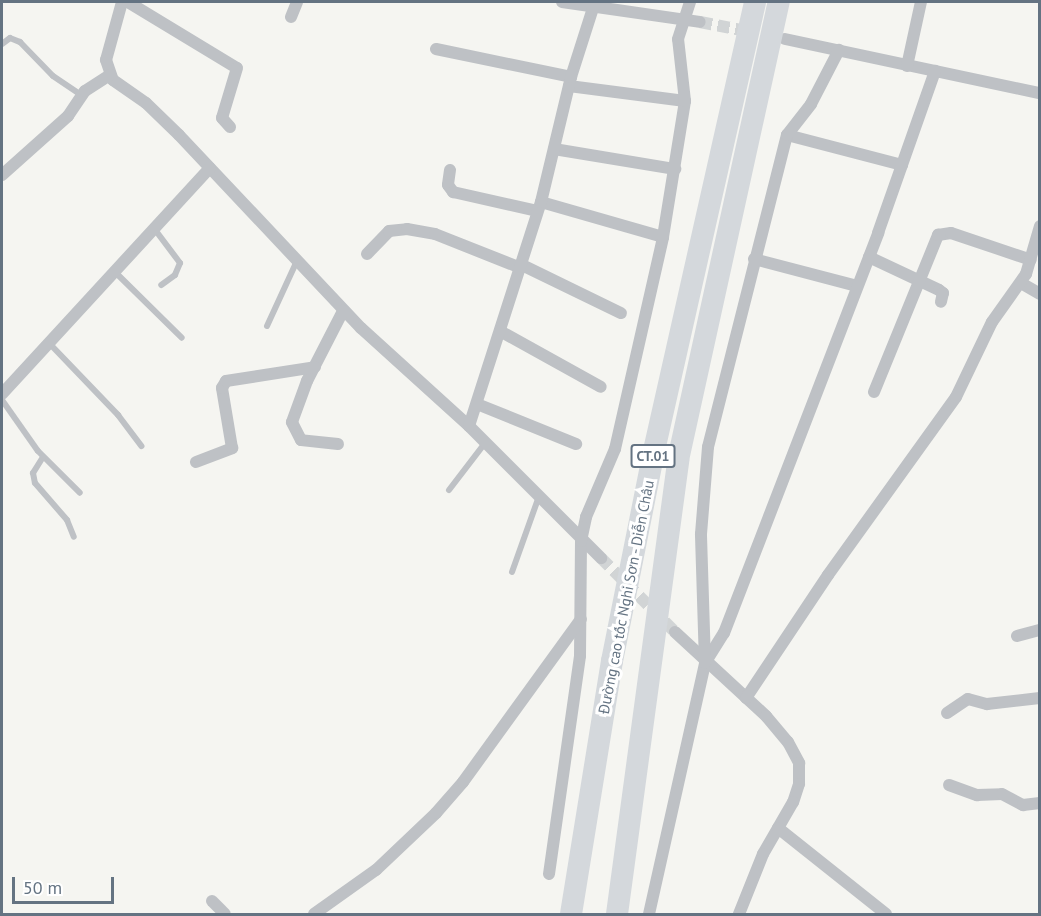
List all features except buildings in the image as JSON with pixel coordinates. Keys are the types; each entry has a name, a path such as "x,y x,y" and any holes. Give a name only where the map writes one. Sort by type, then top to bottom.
{"highway":[{"name":"Đường cao tốc Nghi Sơn - Diễn Châu","path":"571,915 612,661 653,455 755,2"},
{"name":"Đường cao tốc Nghi Sơn - Diễn Châu","path":"617,915 678,460 779,2"}],"street":[{"path":"122,2 106,60 110,75 147,103 210,168 296,263 344,311 469,426 581,541 602,558"},
{"path":"128,2 237,68 222,118 230,127"},
{"path":"291,17 297,2"},
{"path":"562,2 594,4 700,22"},
{"path":"549,874 581,620 581,541 586,517 615,449 663,237 685,102 678,59 683,20 690,2"},
{"path":"907,66 921,2"},
{"path":"469,426 539,207 570,81 594,4"},
{"path":"785,39 1040,93"},
{"path":"436,49 570,81 685,102"},
{"path":"649,915 705,663 701,534 708,447 787,135 811,104 839,51"},
{"path":"705,663 724,633 868,257 935,71"},
{"path":"2,175 68,116 81,95 110,75"},
{"path":"787,135 902,165"},
{"path":"554,149 675,169"},
{"path":"2,394 153,226 210,168"},
{"path":"450,170 448,184 453,192 539,207 663,237"},
{"path":"746,698 828,575 956,397 992,322 1021,283 1031,260 1040,226"},
{"path":"367,254 389,231 407,229 435,234 521,266 621,314"},
{"path":"874,392 920,279 931,244 944,233 1031,260"},
{"path":"868,257 920,279 943,293 941,302"},
{"path":"754,259 857,286"},
{"path":"1021,283 1040,294"},
{"path":"338,444 307,442 292,428 294,413 344,311"},
{"path":"500,331 601,387"},
{"path":"196,462 232,448 223,396 226,381 315,367"},
{"path":"477,404 576,444"},
{"path":"314,915 376,870 436,813 470,774 581,620"},
{"path":"1017,636 1040,630"},
{"path":"675,632 783,735 799,763 796,792 763,854 739,915"},
{"path":"947,713 968,699 987,704 1040,698"},
{"path":"949,785 977,795 1002,794 1023,805 1040,803"},
{"path":"778,828 886,915"},
{"path":"212,901 225,915"}],"lane":[{"path":"2,44 10,38 20,42 58,80 81,95"},
{"path":"153,226 180,263 175,275 161,285"},
{"path":"267,326 296,263"},
{"path":"114,271 182,338"},
{"path":"50,343 118,415 141,446"},
{"path":"2,400 43,457 80,493"},
{"path":"449,490 485,443"},
{"path":"43,457 34,470 35,483 67,520 74,537"},
{"path":"512,572 539,496"}],"tunnel":[{"path":"700,22 752,32"},
{"path":"601,558 675,632"}]}
